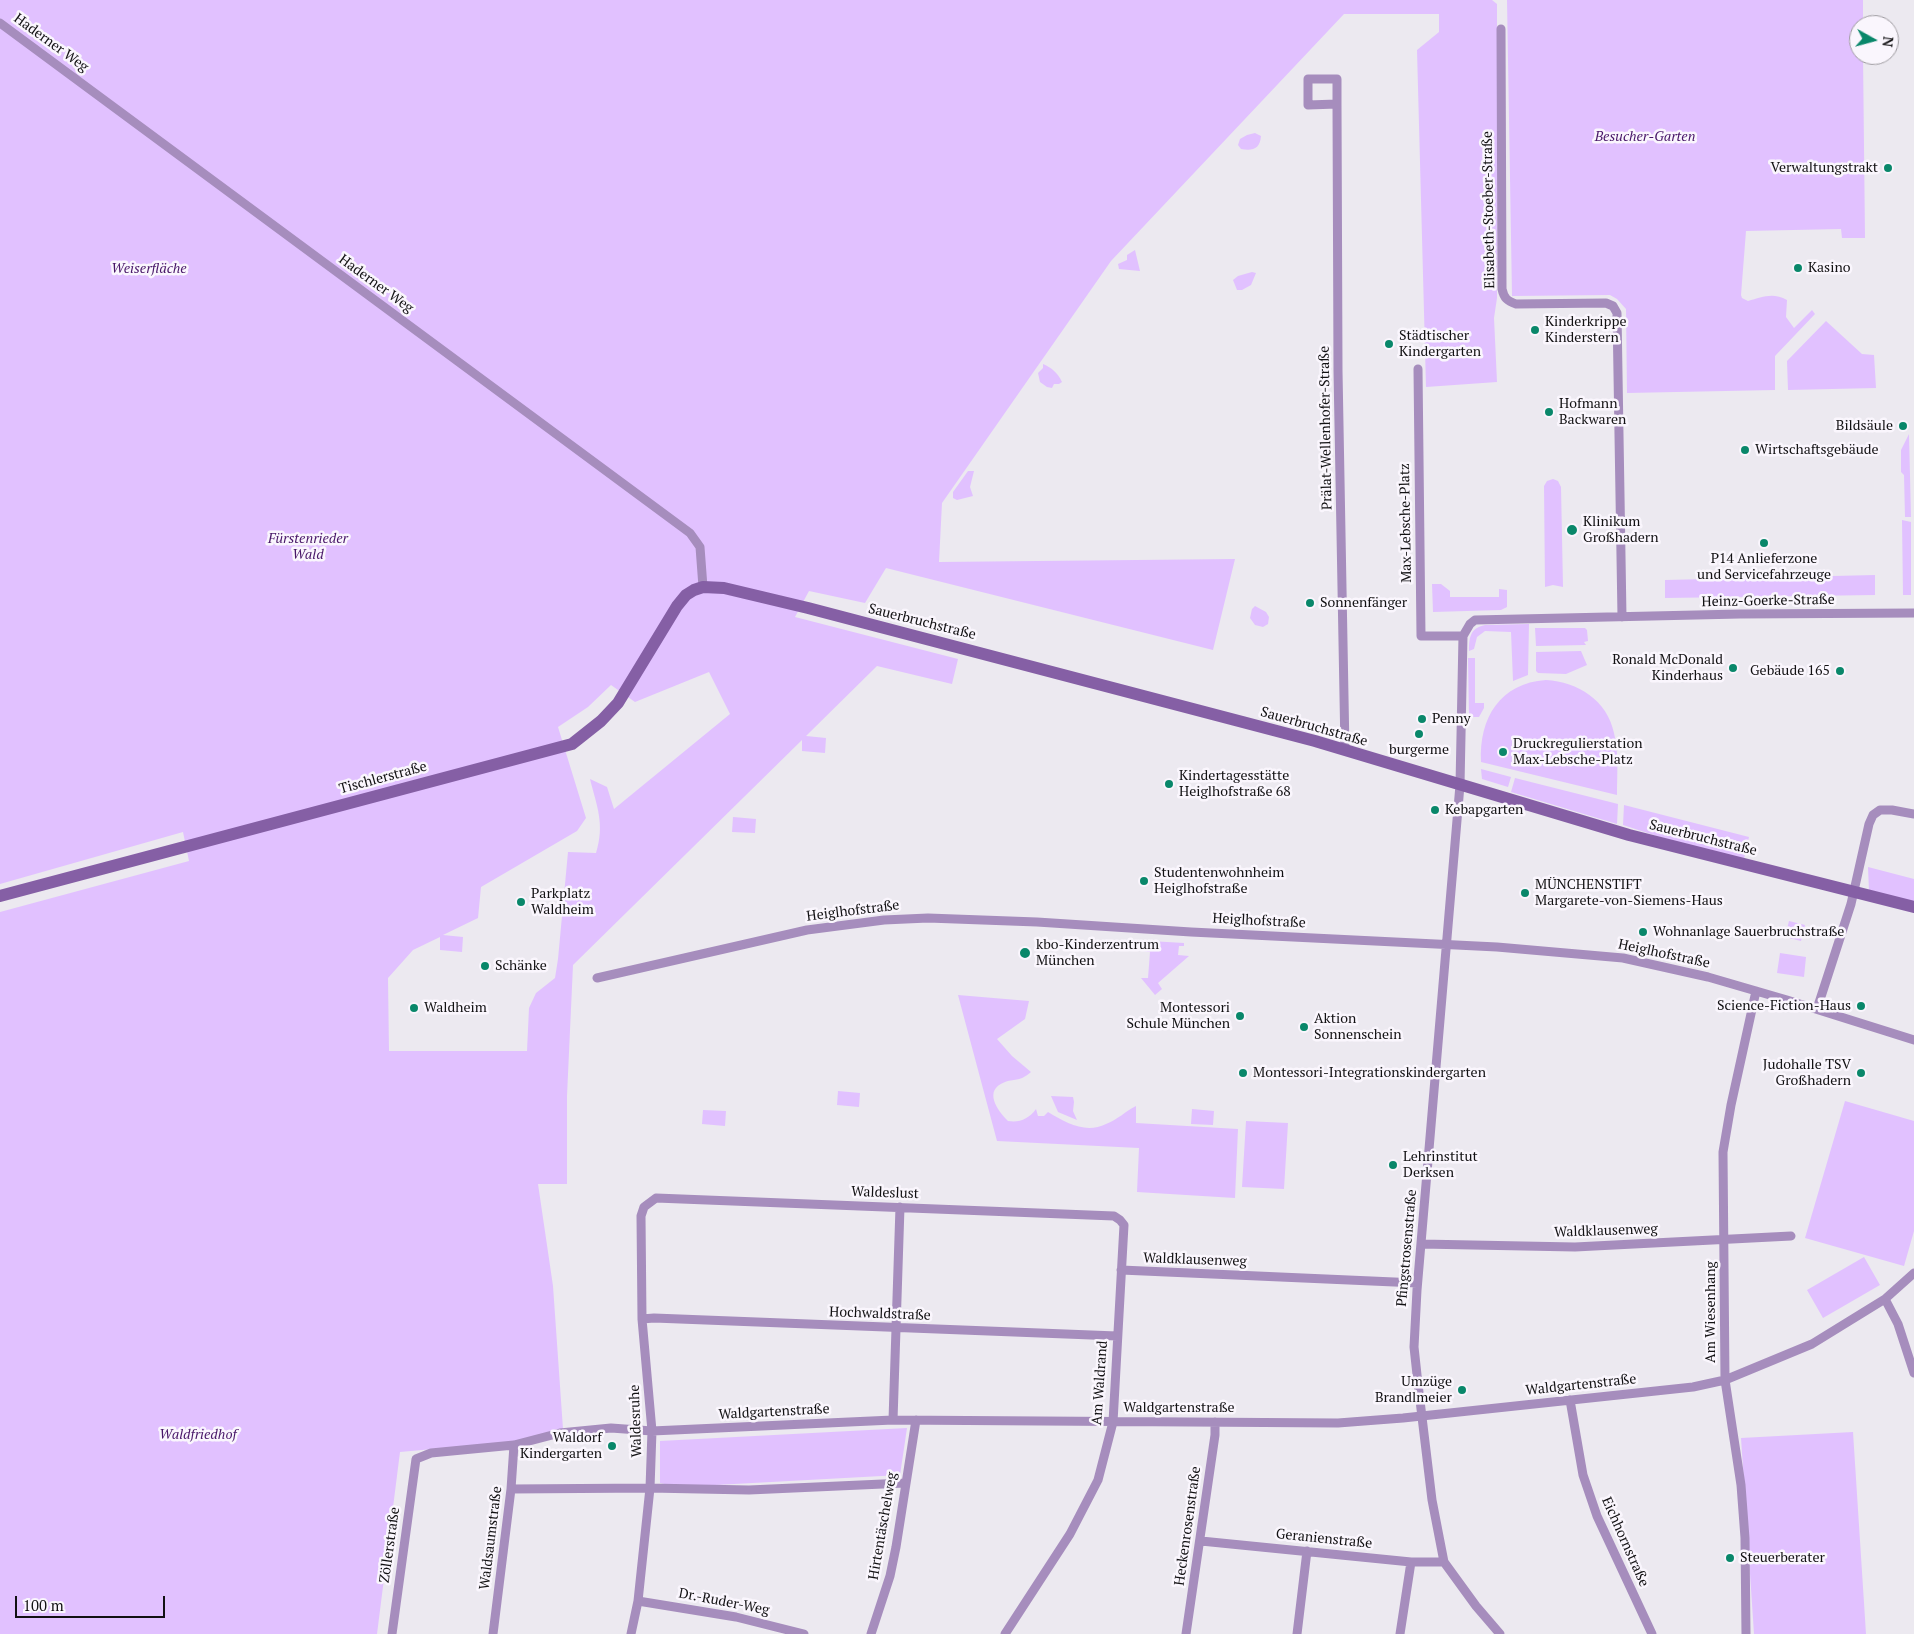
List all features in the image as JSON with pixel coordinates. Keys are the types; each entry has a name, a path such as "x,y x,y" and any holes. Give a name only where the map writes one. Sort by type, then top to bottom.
{"street":[{"name":"Haderner Weg","path":"0,23 690,533 700,547 703,587"},
{"name":"Elisabeth-Stoeber-Straße","path":"1501,29 1502,289 1504,296 1508,302 1516,304 1606,303 1613,306 1617,313 1622,617"},
{"name":"Prälat-Wellenhofer-Straße","path":"1337,104 1338,371 1345,750"},
{"name":"Max-Lebsche-Platz","path":"1418,369 1421,636 1463,636"},
{"name":"Sauerbruchstraße","path":"703,587 724,588 854,620 1315,741 1629,835 1914,907"},
{"name":"Tischlerstraße","path":"0,896 572,744 601,722 618,703 677,606 686,595 703,587"},
{"name":"Heinz-Goerke-Straße","path":"1622,617 1914,613"},
{"path":"1460,785 1463,636 1465,630 1475,620 1622,617"},
{"name":"Pfingstrosenstraße","path":"1460,785 1417,1283 1414,1347 1432,1500 1444,1562 1476,1606 1500,1634"},
{"path":"1817,1009 1854,892 1869,824 1873,815 1880,810 1914,814"},
{"name":"Heiglhofstraße","path":"597,978 808,930 891,919 928,918 1037,922 1191,932 1446,944 1623,958 1708,977 1914,1040"},
{"name":"Am Wiesenhang","path":"1746,1634 1744,1520 1741,1484 1725,1380 1722,1152 1756,991"},
{"name":"Waldeslust","path":"644,1207 656,1198 900,1207 1114,1216 1124,1225"},
{"name":"Waldesruhe","path":"631,1634 638,1601 650,1488 652,1431 642,1319 641,1216 644,1207"},
{"path":"893,1420 900,1207"},
{"name":"Am Waldrand","path":"1005,1634 1070,1534 1098,1480 1113,1422 1124,1225"},
{"name":"Waldklausenweg","path":"1421,1244 1575,1247 1791,1236"},
{"name":"Waldklausenweg","path":"1121,1270 1417,1283"},
{"name":"Waldgartenstraße","path":"416,1459 431,1453 514,1444 560,1433 611,1428 652,1431 893,1420 1338,1423 1693,1387 1725,1380 1812,1344 1885,1299 1914,1273"},
{"path":"1885,1299 1898,1324 1914,1373"},
{"name":"Hochwaldstraße","path":"642,1319 1117,1336"},
{"name":"Eichhornstraße","path":"1570,1400 1584,1475 1597,1516 1652,1634"},
{"name":"Hirtentäschelweg","path":"871,1634 890,1576 916,1420"},
{"name":"Heckenrosenstraße","path":"1186,1634 1201,1542 1215,1435 1215,1422"},
{"name":"Waldsaumstraße","path":"493,1634 511,1489 514,1444"},
{"name":"Zöllerstraße","path":"392,1634 416,1459"},
{"path":"511,1489 650,1488 749,1490 905,1483"},
{"name":"Geranienstraße","path":"1201,1542 1411,1562 1444,1562"},
{"path":"1298,1634 1306,1551"},
{"path":"1400,1634 1411,1562"},
{"name":"Dr.-Ruder-Weg","path":"638,1601 736,1617 804,1634"}],"green space":[{"name":"Fürstenrieder Wald","path":"0,0 1492,0 1497,4 1497,298 1494,318 1497,382 1426,387 1417,50 1439,32 1439,14 1344,14 1111,261 942,503 939,562 1235,559 1213,650 886,568 865,603 809,591 795,617 958,659 952,684 877,666 806,736 826,738 825,753 802,751 802,740 573,965 567,1096 567,1184 538,1184 553,1286 563,1429 511,1442 400,1452 377,1634 0,1634 0,912 189,861 183,832 0,884","holes":["709,672 730,714 614,809 607,787 590,779 599,816 599,843 596,853 568,852 555,978 536,993 529,1008 527,1051 389,1051 388,978 413,950 440,937 440,950 462,952 463,937 443,935 478,918 481,887 577,831 586,818 558,727 588,707 611,685 635,702"]},
{"name":"Besucher-Garten","path":"1507,0 1863,0 1863,15 1849,15 1849,65 1863,65 1865,238 1842,238 1841,229 1746,231 1742,298 1748,301 1777,296 1787,300 1786,317 1794,328 1812,310 1815,314 1775,356 1775,390 1627,393 1626,309 1617,299 1610,295 1512,296"},
{"path":"1255,133 1261,136 1259,144 1249,150 1241,149 1238,145 1240,139"},
{"path":"1135,250 1140,271 1119,269 1118,264 1127,260 1127,255"},
{"path":"1252,272 1256,273 1251,285 1242,290 1237,290 1233,280 1238,276"},
{"path":"1826,321 1862,354 1874,355 1876,388 1788,390 1787,361"},
{"path":"1043,364 1054,371 1062,382 1054,384 1052,388 1040,382 1038,373 1043,368"},
{"path":"1909,434 1911,517 1905,517 1904,475 1901,472 1901,450"},
{"path":"968,471 974,471 970,487 973,496 957,500 953,498 953,492"},
{"path":"1553,479 1558,481 1561,487 1563,587 1553,585 1545,587 1544,486 1547,481"},
{"path":"1902,520 1911,522 1911,595 1903,595"},
{"path":"1875,575 1875,595 1665,598 1665,580"},
{"path":"1432,584 1441,584 1450,591 1450,597 1499,597 1499,589 1507,590 1507,607 1501,610 1433,612"},
{"path":"1255,606 1266,612 1269,617 1268,624 1263,627 1255,625 1250,618 1252,609"},
{"path":"1529,624 1528,675 1513,681 1511,632 1485,631 1477,637 1474,649 1469,651 1471,634 1480,626"},
{"path":"1535,628 1585,628 1588,641 1584,642 1586,645 1536,646"},
{"path":"1581,651 1587,665 1566,674 1538,673 1536,671 1536,652"},
{"path":"1468,658 1475,658 1475,703 1484,703 1484,708 1479,717 1469,717"},
{"path":"1546,680 1558,681 1580,689 1598,702 1605,711 1614,733 1617,748 1617,795 1481,762 1481,746 1484,731 1496,706 1516,688"},
{"path":"1481,769 1511,777 1508,787 1482,779"},
{"path":"1515,778 1618,804 1617,824 1511,792"},
{"path":"1624,805 1749,837 1744,859 1669,840 1623,825"},
{"path":"733,817 756,819 755,833 732,832"},
{"path":"1868,867 1914,879 1914,902 1869,891"},
{"path":"1789,921 1805,925 1801,941 1785,937"},
{"path":"1150,941 1184,943 1184,946 1179,946 1178,955 1189,956 1158,983 1162,989 1155,995 1141,978 1148,978 1150,952 1143,951 1143,945"},
{"path":"1780,953 1806,957 1804,977 1777,973"},
{"path":"958,995 1029,1001 1025,1019 997,1039 1012,1056 1031,1072 1021,1079 1005,1082 995,1090 993,1095 996,1106 1008,1121 1024,1120 1036,1109 1038,1116 1044,1116 1048,1112 1076,1126 1091,1128 1110,1122 1136,1106 1136,1123 1238,1129 1235,1198 1137,1192 1139,1148 997,1141"},
{"path":"838,1091 860,1093 859,1107 837,1105"},
{"path":"1051,1096 1073,1097 1073,1111 1077,1120 1058,1112"},
{"path":"1845,1101 1914,1121 1914,1231 1904,1266 1805,1238"},
{"path":"1192,1109 1214,1111 1213,1125 1191,1124"},
{"path":"703,1110 726,1111 725,1126 702,1124"},
{"path":"1246,1121 1288,1123 1284,1189 1242,1187"},
{"path":"1864,1257 1880,1285 1823,1318 1807,1290"},
{"path":"907,1428 900,1475 679,1487 660,1483 660,1441"},
{"path":"1853,1432 1866,1634 1754,1634 1741,1438"}],"place":[{"name":"Verwaltungstrakt","path":"1888,168"},
{"name":"Kasino","path":"1798,268"},
{"name":"Kinderkrippe Kinderstern","path":"1535,330"},
{"name":"Städtischer Kindergarten","path":"1389,344"},
{"name":"Hofmann Backwaren","path":"1549,412"},
{"name":"Bildsäule","path":"1903,426"},
{"name":"Wirtschaftsgebäude","path":"1745,450"},
{"name":"Klinikum Großhadern","path":"1572,530"},
{"name":"P14 Anlieferzone und Servicefahrzeuge","path":"1764,543"},
{"name":"Sonnenfänger","path":"1310,603"},
{"name":"Ronald McDonald Kinderhaus","path":"1733,668"},
{"name":"Gebäude 165","path":"1840,671"},
{"name":"Penny","path":"1422,719"},
{"name":"burgerme","path":"1419,734"},
{"name":"Druckregulierstation Max-Lebsche-Platz","path":"1503,752"},
{"name":"Kindertagesstätte Heiglhofstraße 68","path":"1169,784"},
{"name":"Kebapgarten","path":"1435,810"},
{"name":"Studentenwohnheim Heiglhofstraße","path":"1144,881"},
{"name":"MÜNCHENSTIFT Margarete-von-Siemens-Haus","path":"1525,893"},
{"name":"Parkplatz Waldheim","path":"521,902"},
{"name":"Wohnanlage Sauerbruchstraße","path":"1643,932"},
{"name":"kbo-Kinderzentrum München","path":"1025,953"},
{"name":"Schänke","path":"485,966"},
{"name":"Science-Fiction-Haus","path":"1861,1006"},
{"name":"Waldheim","path":"414,1008"},
{"name":"Montessori Schule München","path":"1240,1016"},
{"name":"Aktion Sonnenschein","path":"1304,1027"},
{"name":"Montessori-Integrationskindergarten","path":"1243,1073"},
{"name":"Judohalle TSV Großhadern","path":"1861,1073"},
{"name":"Lehrinstitut Derksen","path":"1393,1165"},
{"name":"Umzüge Brandlmeier","path":"1462,1390"},
{"name":"Waldorf Kindergarten","path":"612,1446"},
{"name":"Steuerberater","path":"1730,1558"}],"park label":[{"name":"Weiserfläche","path":"149,269"},
{"name":"Waldfriedhof","path":"198,1435"}]}
